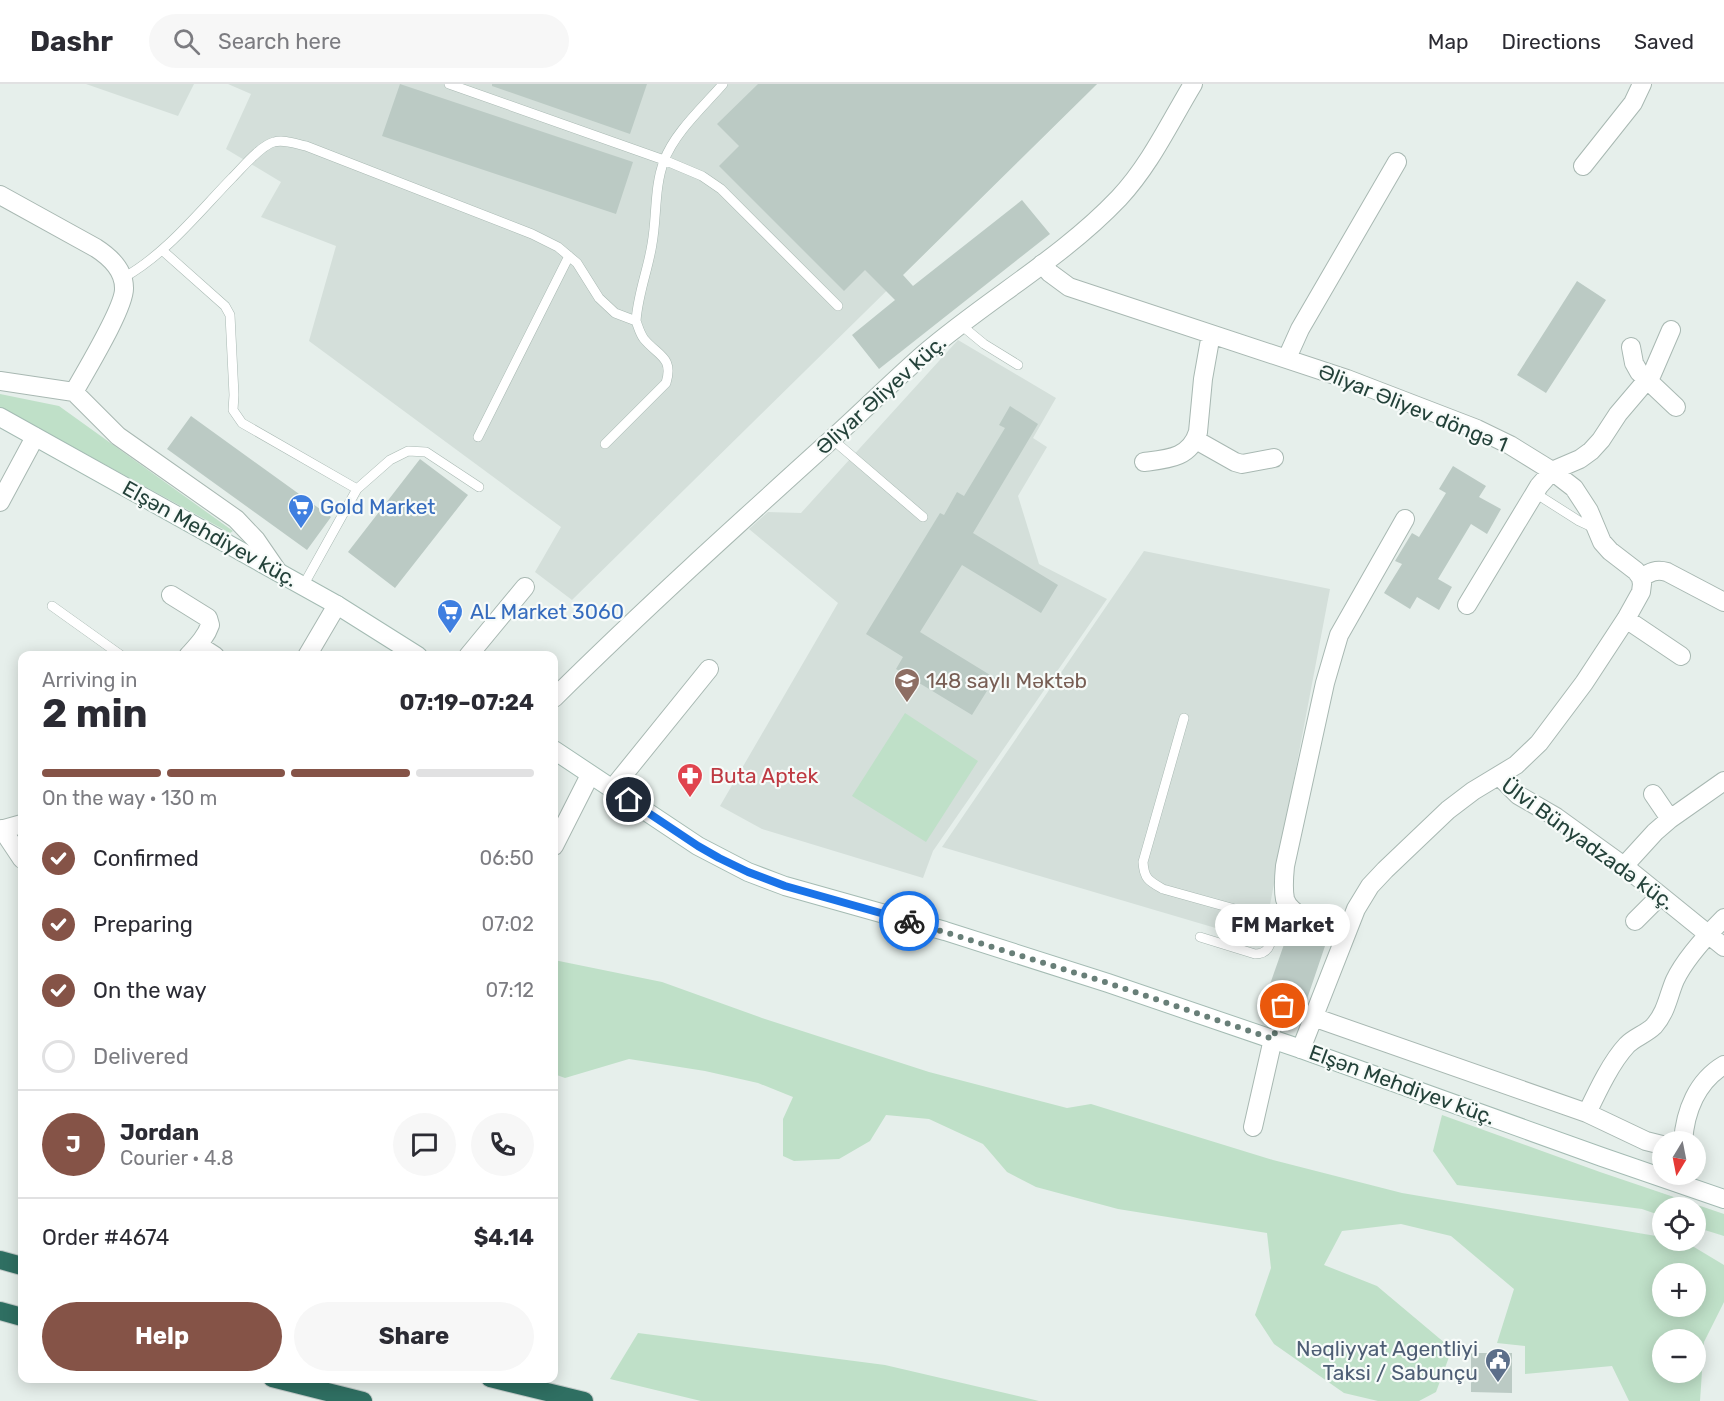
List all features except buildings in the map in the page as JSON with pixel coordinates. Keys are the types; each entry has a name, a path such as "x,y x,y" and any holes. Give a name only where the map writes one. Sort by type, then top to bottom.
{"highway":[{"path":"0,1260 18,1265"},
{"path":"0,1311 18,1316"},
{"path":"292,1383 363,1401"},
{"path":"510,1383 584,1401"}],"street":[{"name":"Əliyar Əliyev küç.","path":"558,694 711,547 926,353 1098,219 1132,182 1193,84"},
{"path":"1583,166 1633,103 1642,84"},
{"path":"1287,358 1300,329 1397,162"},
{"path":"0,195 96,248 109,257 123,278 125,289 120,306 74,392"},
{"name":"Əliyar Əliyev döngə 1","path":"1042,264 1054,277 1069,287 1287,358 1416,405 1477,429 1510,445 1552,471 1574,488 1589,511 1602,542 1641,578"},
{"path":"1467,605 1544,479 1552,471 1592,451 1618,414 1647,380 1658,362 1671,330"},
{"path":"1144,462 1175,457 1188,450 1196,440 1211,334"},
{"path":"1630,347 1639,372 1676,407"},
{"path":"0,381 74,392 118,436 236,519 256,540 278,572"},
{"name":"Elşən Mehdiyev küç.","path":"0,417 337,605 410,651"},
{"path":"0,502 35,437"},
{"path":"1196,440 1242,464 1274,458"},
{"path":"1345,935 1300,916 1284,914 1285,866 1305,770 1339,635 1405,519"},
{"path":"1499,776 1516,765 1539,743 1584,683 1641,592 1641,578 1658,570 1667,572 1724,602"},
{"path":"472,651 525,587"},
{"path":"171,595 208,618 210,625 208,631 193,650"},
{"path":"310,651 337,605"},
{"path":"1626,619 1681,656"},
{"path":"612,789 709,669"},
{"name":"Elşən Mehdiyev küç.","path":"558,753 719,858 776,883 1035,959 1652,1170"},
{"path":"558,838 590,775"},
{"name":"Ülvi Bünyadzadə küç.","path":"1301,1049 1356,909 1370,886 1448,810 1473,791 1499,776 1518,795 1556,817 1624,866 1724,947"},
{"path":"1624,866 1670,819 1724,781"},
{"path":"1653,794 1670,819"},
{"path":"18,825 1,829 18,853"},
{"path":"1635,921 1660,896"},
{"path":"1587,1113 1600,1086 1624,1049 1630,1042 1654,1026 1668,1004 1680,971 1708,933 1724,918"},
{"path":"1313,1017 1587,1113 1652,1143"},
{"path":"1253,1127 1273,1039"},
{"path":"1684,1131 1692,1101 1704,1081 1724,1065"},
{"name":"Elşən Mehdiyev küç.","path":"1692,1185 1724,1199"}],"lane":[{"path":"449,84 664,160 702,176 721,189 838,306"},
{"path":"605,444 666,383 669,371 666,361 643,337 636,321 640,290 652,244 660,177 664,160 678,136 723,84"},
{"path":"123,278 139,269 162,250 267,145 280,141 306,146 325,153 532,234 558,247 577,263 599,298 615,313 636,321"},
{"path":"162,250 225,306 230,315 233,411 243,423 357,489"},
{"path":"478,437 569,256"},
{"path":"961,325 984,344 1018,365"},
{"path":"832,438 923,517"},
{"path":"303,586 357,489 390,460 408,451 426,452 479,487"},
{"path":"1534,493 1578,521 1596,529"},
{"path":"52,606 115,651"},
{"path":"1184,718 1143,862 1144,874 1150,882 1163,890 1284,914 1263,954 1255,954 1200,937"},
{"path":"1273,1039 1283,1006"}],"shaded area":[{"path":"86,84 194,84 178,116"},
{"path":"228,84 1097,84 572,600 535,572 561,527 309,341 336,246 261,217 281,182 226,149 251,94"},
{"name":"148 saylı Məktəb","path":"958,340 1056,398 1033,438 1047,447 1018,496 1039,564 1107,599 933,851 923,878 762,829 720,806 838,603 749,529 768,512 801,513"},
{"path":"1144,551 1330,589 1263,942 942,847"}],"green space":[{"path":"0,394 59,406 233,531 230,533 0,407"},
{"path":"905,713 978,761 926,842 852,796"},
{"path":"558,961 662,982 765,1019 929,1072 1067,1108 1091,1104 1273,1160 1402,1193 1652,1235 1652,1251 1701,1251 1724,1265 1724,1302 1706,1338 1706,1329 1652,1329 1652,1383 1701,1383 1700,1401 1629,1401 1612,1366 1525,1374 1525,1346 1497,1343 1514,1289 1451,1236 1401,1224 1342,1231 1324,1265 1377,1286 1452,1349 1436,1392 1419,1401 1378,1401 1344,1393 1274,1344 1255,1315 1271,1268 1267,1233 1118,1209 1036,1187 1007,1172 983,1144 929,1119 886,1115 870,1141 839,1159 794,1161 783,1156 783,1119 793,1097 758,1083 705,1071 629,1059 565,1078 558,1075"},
{"path":"1442,1115 1674,1197 1652,1197 1652,1212 1642,1209 1457,1185 1433,1151"},
{"path":"1706,1208 1724,1214 1724,1236 1706,1230"},
{"path":"638,1333 885,1365 1039,1401 701,1401 610,1379"}],"way so far":[{"path":"909,921 1108,983 1273,1039 1283,1006"}],"place":[{"name":"Gold Market","path":"301,530"},
{"name":"AL Market 3060","path":"450,635"},
{"name":"148 saylı Məktəb","path":"907,704"},
{"name":"Buta Aptek","path":"690,799"},
{"name":"FM Market","path":"1283,1006"},
{"name":"Nəqliyyat Agentliyi Taksi / Sabunçu","path":"1498,1384"}],"route":[{"path":"629,800 698,846 748,872 785,886 909,921"}]}
